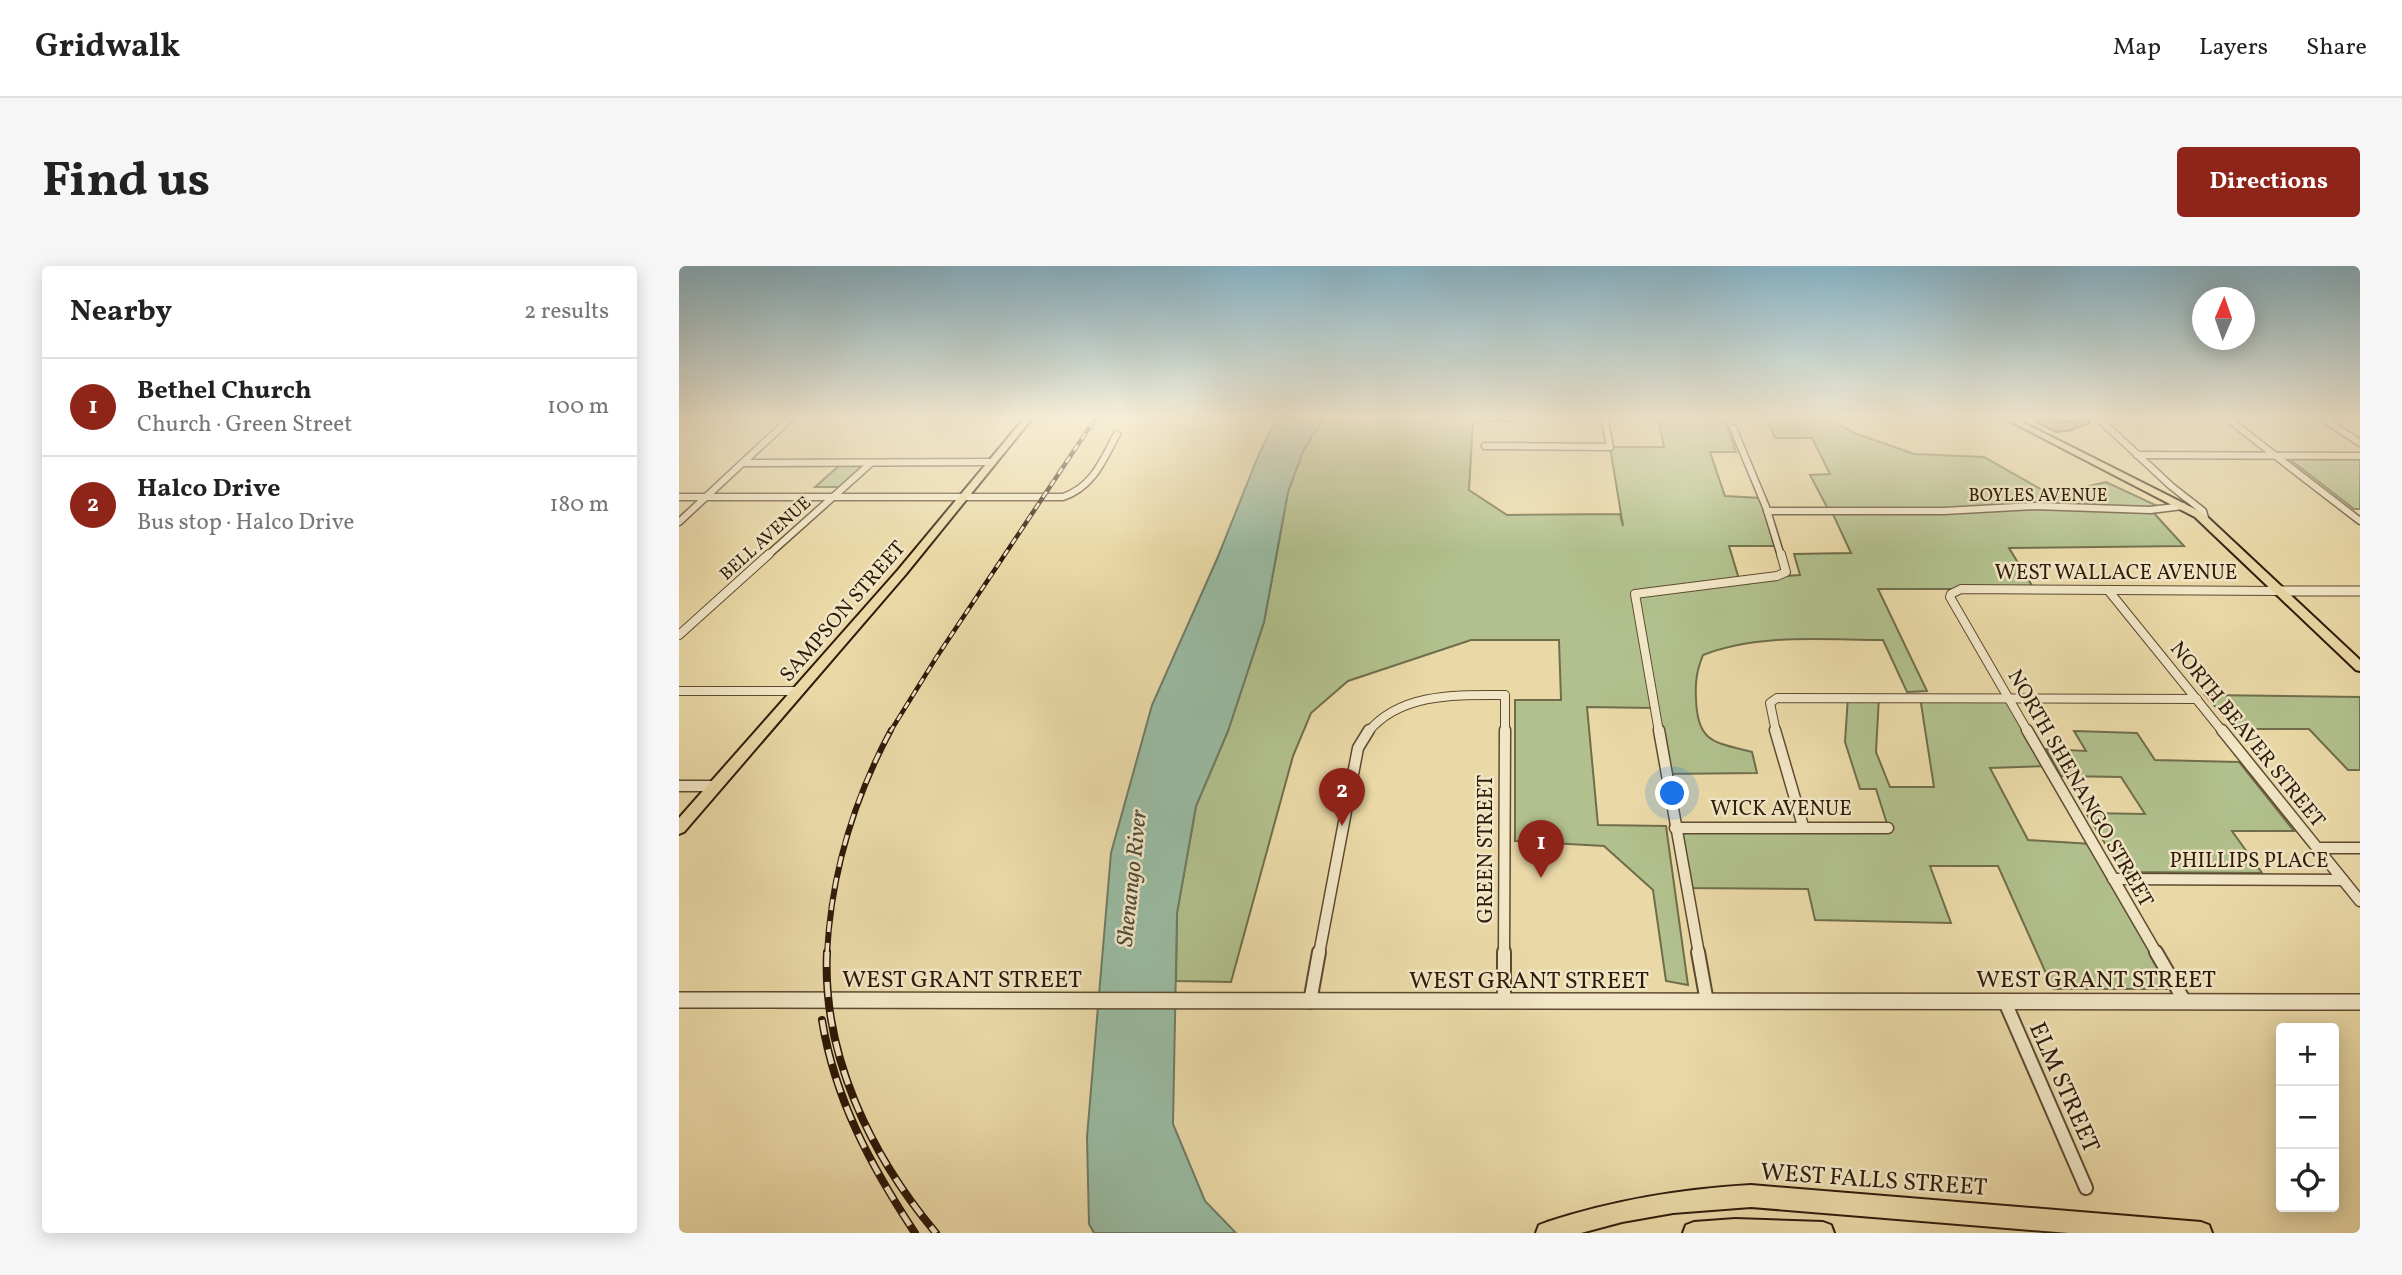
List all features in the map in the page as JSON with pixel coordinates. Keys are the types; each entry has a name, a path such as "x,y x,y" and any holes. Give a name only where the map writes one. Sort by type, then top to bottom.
{"main road":[{"path":"2093,461 2183,506 2206,521 2360,667"},
{"name":"SAMPSON STREET","path":"679,828 993,462"},
{"name":"WEST FALLS STREET","path":"1547,1233 1590,1217 1643,1206 1696,1198 1751,1196 2200,1233"},
{"path":"1694,1233 1735,1230 1823,1233"}],"street":[{"path":"679,497 1063,497 1078,494 1087,487 1102,461"},
{"path":"1707,1002 1635,594 1783,574 1787,570 1746,461"},
{"path":"2144,461 2203,511 2206,521"},
{"path":"2283,461 2360,521"},
{"path":"679,522 743,463 993,462"},
{"name":"BELL AVENUE","path":"679,635 871,463"},
{"path":"2154,492 2171,486"},
{"name":"BOYLES AVENUE","path":"1767,511 1944,511 2035,506 2150,510 2183,506"},
{"name":"WEST WALLACE AVENUE","path":"1952,592 1961,589 2280,591"},
{"name":"NORTH BEAVER STREET","path":"2108,590 2360,901"},
{"path":"2280,591 2360,591"},
{"name":"NORTH SHENANGO STREET","path":"1952,592 1950,597 2185,1002"},
{"path":"679,691 799,691"},
{"name":"GREEN STREET","path":"1310,1002 1343,818 1358,748 1364,737 1383,717 1420,699 1453,695 1505,695 1504,1002"},
{"path":"1803,827 1769,708 1773,700 1784,696 2197,699"},
{"path":"679,786 715,786"},
{"name":"WICK AVENUE","path":"1675,828 1888,828"},
{"path":"2317,848 2360,848"},
{"name":"PHILLIPS PLACE","path":"2113,879 2343,880"},
{"name":"WEST GRANT STREET","path":"679,1002 2360,1002"},
{"name":"ELM STREET","path":"2005,1002 2086,1188"}],"shaded area":[{"path":"1299,461 1471,461 1469,490 1507,515 1620,514 1623,526 1612,461 1713,461 1725,496 1762,498 1779,546 1729,546 1739,579 1800,575 1794,554 1851,553 1832,512 1810,475 1830,474 1824,461 1991,461 2051,495 2106,482 2164,509 2151,510 2184,546 2009,548 2034,589 1878,589 1927,691 1907,692 1883,640 1769,641 1746,643 1703,655 1696,686 1700,724 1710,738 1727,746 1752,752 1757,773 1664,774 1654,708 1587,707 1598,825 1666,826 1688,985 1666,981 1653,890 1604,846 1515,841 1515,700 1561,700 1559,640 1471,640 1348,681 1311,713 1293,756 1231,982 1176,981 1177,913 1196,806 1228,731 1264,622 1288,492"},
{"path":"2292,461 2360,461 2360,509 2354,509"},
{"path":"841,464 864,464 840,487 815,487"},
{"path":"2205,695 2360,697 2360,770 2348,770 2309,729 2235,729"},
{"path":"1848,696 1879,696 1876,752 1890,787 1934,787 1920,697 2009,699 2048,766 1990,768 2028,840 2092,844 2178,989 2053,989 1998,866 1930,866 1951,923 1815,920 1808,889 1684,888 1675,828 1888,827 1876,789 1860,789 1845,742"},
{"path":"2074,731 2137,733 2155,760 2239,762 2294,831 2232,831 2262,873 2123,872 2086,813 2145,814 2121,777 2061,776 2046,749 2086,751"}],"water":[{"name":"Shenango River","path":"1256,461 1299,461 1288,492 1264,622 1228,731 1196,806 1177,913 1173,1124 1205,1201 1236,1233 1094,1233 1089,1224 1087,1137 1111,853 1152,705 1217,559"}],"railway":[{"path":"890,732 1067,461"},
{"path":"827,953 833,895 846,839 866,784 890,732"},
{"path":"827,953 833,1029 855,1102 891,1171 936,1233"},
{"path":"822,1020 836,1078 857,1131 884,1183 915,1233"}],"place":[{"name":"Halco Drive","path":"1342,826"},
{"name":"Bethel Church","path":"1541,878"}]}
